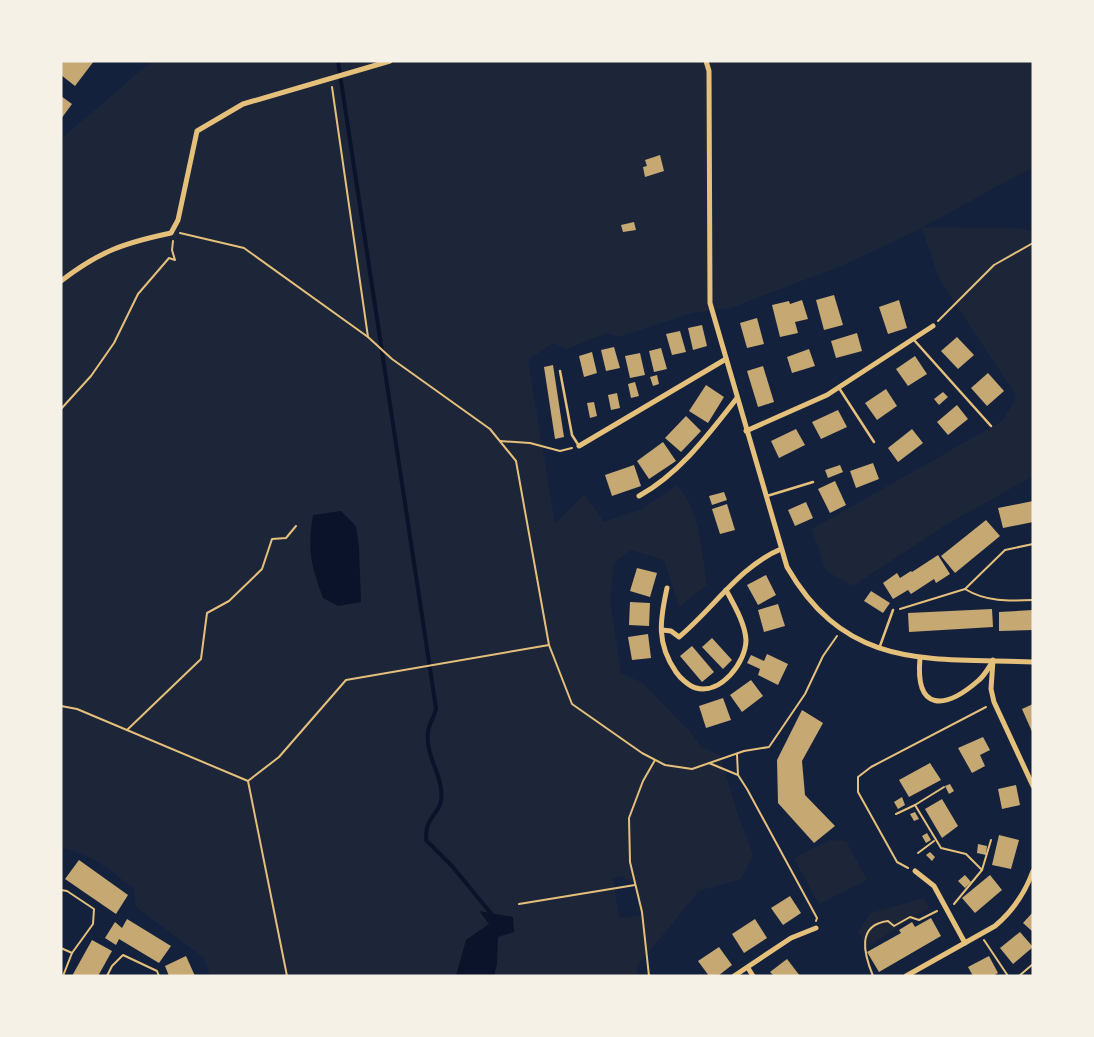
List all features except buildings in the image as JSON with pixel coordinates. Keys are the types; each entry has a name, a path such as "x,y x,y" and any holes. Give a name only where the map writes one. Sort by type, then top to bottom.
{"street":[{"path":"61,281 87,262 128,242 171,233 178,220 196,131 243,104 390,61"},
{"path":"706,61 710,71 710,303 787,567 799,588 814,606 842,630 879,650 920,658 1033,662"},
{"path":"746,431 839,388 933,326"},
{"path":"579,446 726,358"},
{"path":"639,496 659,485 699,447 737,398"},
{"path":"662,630 671,632 679,637 726,590 781,548"},
{"path":"667,588 662,611 663,651 680,678 696,688 708,688 720,683 738,666 744,654 746,639 735,607 726,590"},
{"path":"920,658 918,678 920,687 927,697 936,702 945,701 980,679 993,660"},
{"path":"993,660 991,690 994,702 1033,786"},
{"path":"915,871 934,886 965,943"},
{"path":"906,976 981,935 1006,916 1015,905 1033,871"},
{"path":"734,976 792,938 816,928"},
{"path":"748,968 753,976"}],"lane":[{"path":"913,339 991,426"},
{"path":"560,371 572,435 579,446"},
{"path":"839,388 874,442"},
{"path":"766,496 813,482"},
{"path":"879,650 893,610"}],"path":[{"path":"330,79 368,337"},
{"path":"61,409 91,376 114,344 138,294 169,258 175,260 171,233 186,234 244,248 368,337 392,359 490,429 516,461 549,645 572,704 655,760 665,765 692,769 737,754 770,747 805,694 823,656 842,630"},
{"path":"933,326 994,265 1033,243"},
{"path":"499,441 530,443 560,450 579,446"},
{"path":"127,730 201,659 207,613 229,600 262,569 272,539 286,538 296,526"},
{"path":"893,610 965,589 1005,550 1033,544"},
{"path":"965,589 976,596 990,599 1033,600"},
{"path":"248,781 279,757 346,680 549,645"},
{"path":"915,871 897,862 858,792 858,777 871,766 994,702"},
{"path":"61,706 77,709 248,781"},
{"path":"737,754 738,775 817,918 816,928"},
{"path":"649,976 636,884 630,862 629,818 643,780 655,760"},
{"path":"709,763 738,775"},
{"path":"248,781 288,976"},
{"path":"896,814 944,787"},
{"path":"915,805 941,848 948,852 966,854 982,870"},
{"path":"918,853 935,840"},
{"path":"873,976 865,956 866,937 870,927 878,922 888,921 894,926 910,917 919,920 946,909 982,870 991,840"},
{"path":"519,904 636,884"},
{"path":"61,890 68,891 94,909 93,924 72,954 63,976"},
{"path":"981,935 1008,976"},
{"path":"61,948 72,954"},
{"path":"107,976 112,966 123,955 157,971 158,976"},
{"path":"1019,976 1033,964"}],"shaded area":[{"path":"152,61 1033,61 1033,167 923,227 1018,228 1033,231 1033,476 944,526 853,586 826,571 812,529 1002,421 1017,397 939,279 922,228 846,264 731,308 692,313 618,337 607,333 567,349 553,343 528,360 555,524 584,494 604,522 641,509 676,486 684,494 695,517 699,531 707,585 679,607 664,560 631,550 614,562 610,601 621,673 643,683 691,733 701,747 720,755 737,812 753,855 741,879 699,891 637,966 637,976 210,976 204,958 136,907 134,889 91,858 61,848 61,139","holes":["622,876 636,885 642,907 639,916 619,918 613,878"]},
{"path":"341,511 356,526 359,547 361,602 338,606 323,598 311,557 310,538 313,515"},
{"path":"830,840 846,841 867,880 819,904 794,858"},
{"path":"924,898 929,908 867,947 858,931 871,913"},
{"path":"479,911 513,917 514,932 498,937 497,964 494,976 456,976 466,940 489,924"}],"waterway":[{"path":"338,61 436,708 428,730 428,742 429,751 440,784 441,801 439,808 427,827 426,840 452,866 493,916"}]}
